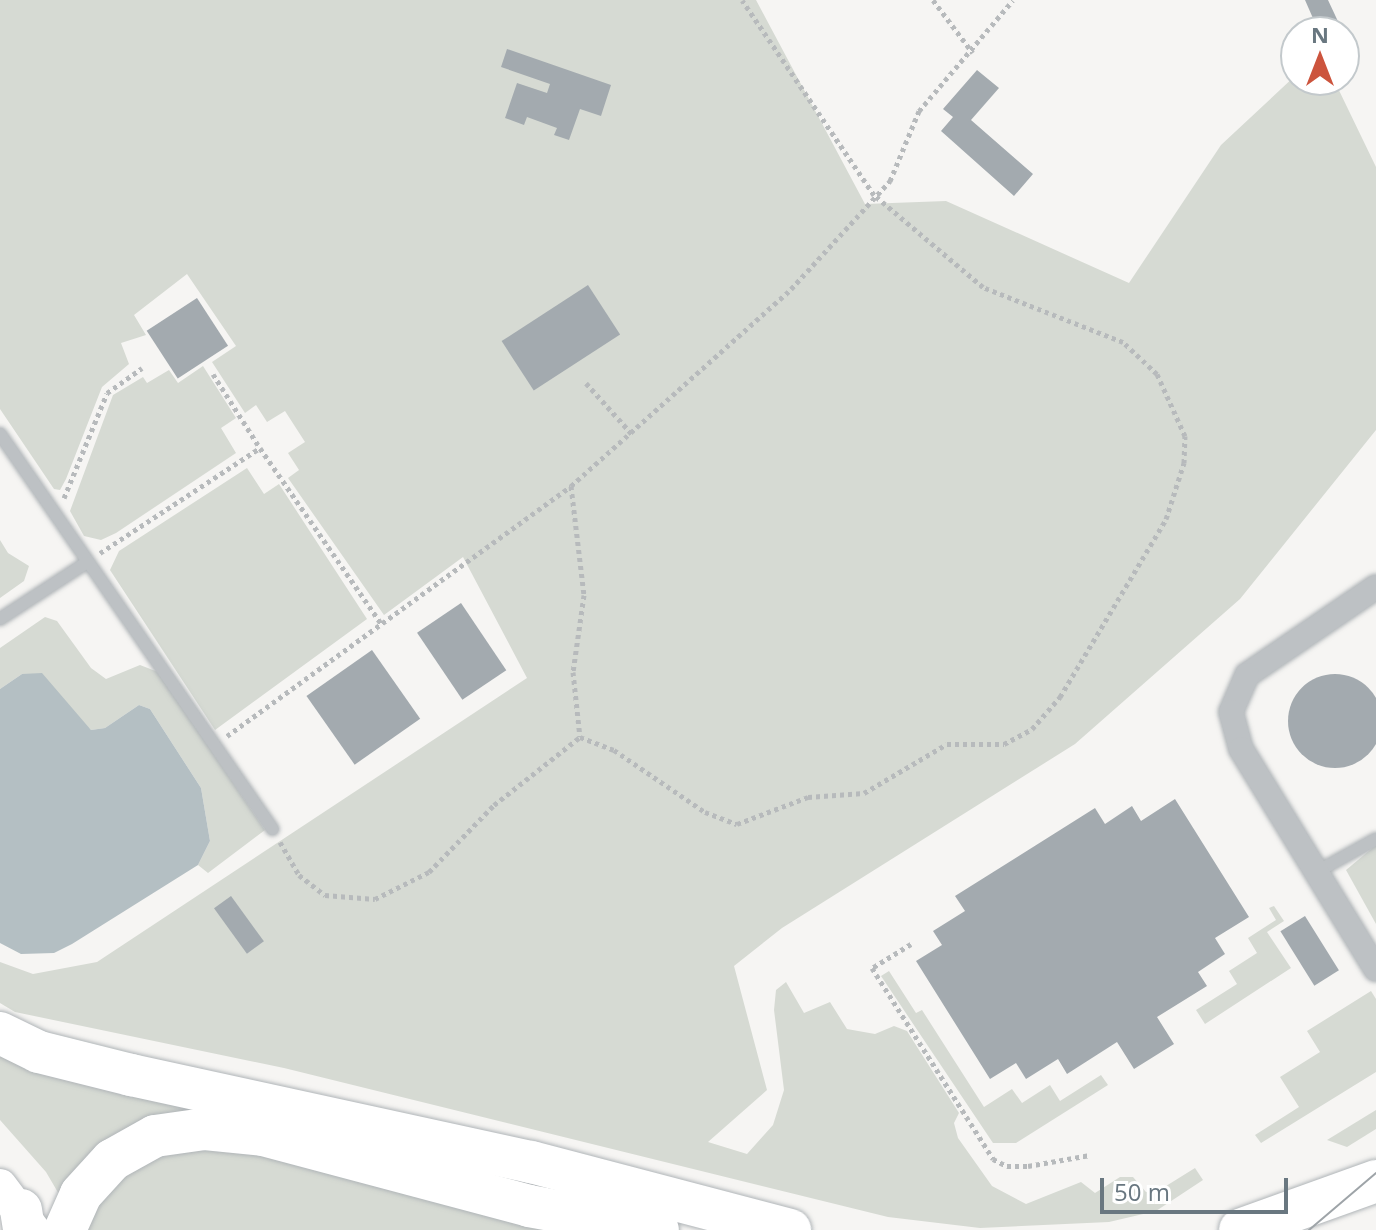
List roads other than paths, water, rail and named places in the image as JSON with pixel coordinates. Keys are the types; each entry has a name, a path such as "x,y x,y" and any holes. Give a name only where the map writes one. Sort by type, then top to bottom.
{"highway":[{"path":"0,1033 54,1056 531,1162 790,1230"},
{"path":"65,1230 81,1194 112,1160 155,1136 205,1129 316,1147 529,1206 658,1230"},
{"path":"1240,1230 1376,1181"}],"street":[{"path":"1376,587 1247,675 1231,712 1241,749 1376,969"}],"lane":[{"path":"0,434 86,563 217,744 272,829"},
{"path":"0,619 86,563"},
{"path":"1318,871 1376,839"}],"tram line":[{"path":"1309,1230 1376,1173"}]}
